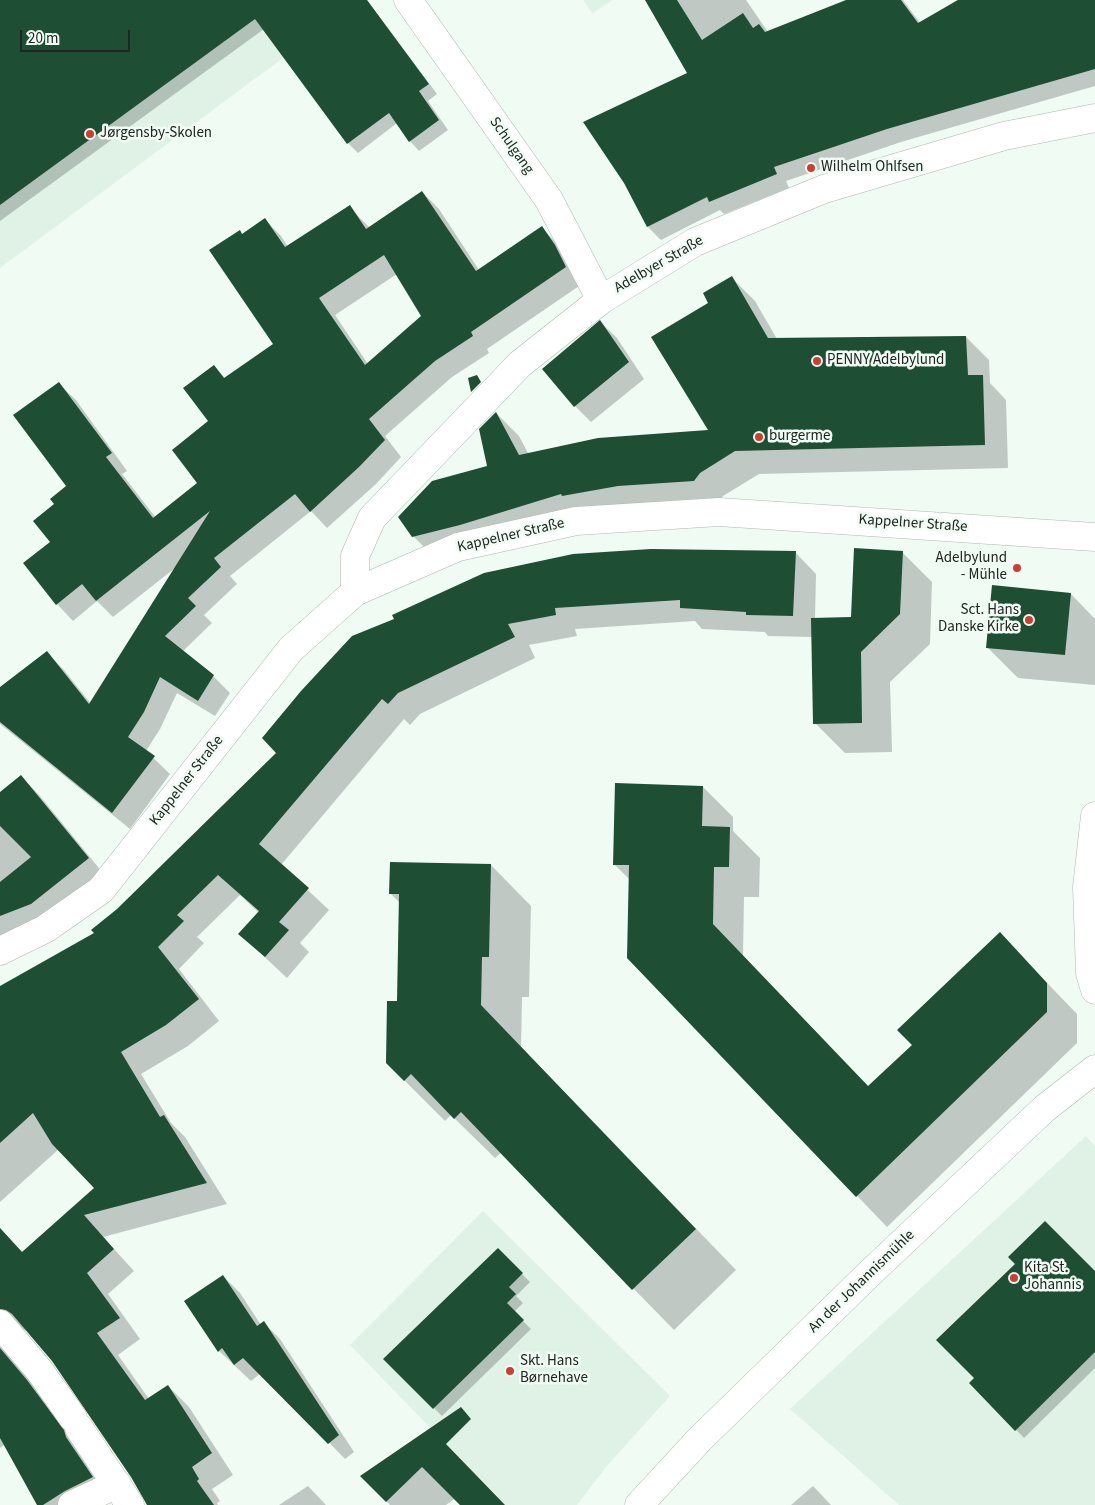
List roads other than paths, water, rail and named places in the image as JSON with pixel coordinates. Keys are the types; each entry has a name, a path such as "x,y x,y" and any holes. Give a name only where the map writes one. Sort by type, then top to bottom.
{"street":[{"name":"Schulgang","path":"408,0 549,200 601,300"},
{"name":"Adelbyer Straße","path":"355,592 355,556 372,518 520,364 601,300 695,242 824,189 1004,136 1095,118"},
{"name":"Kappelner Straße","path":"0,951 45,930 101,890 291,649 355,592 458,547 576,521 719,512 1095,537"},
{"path":"1095,816 1087,887 1090,973 1095,990"},
{"name":"An der Johannismühle","path":"639,1505 699,1440 870,1273 1044,1109 1095,1069"},
{"path":"0,1324 39,1370 123,1494 72,1505"}],"place":[{"name":"Jørgensby-Skolen","path":"90,134"},
{"name":"Wilhelm Ohlfsen","path":"811,168"},
{"name":"PENNY Adelbylund","path":"817,361"},
{"name":"burgerme","path":"759,437"},
{"name":"Adelbylund - Mühle","path":"1017,568"},
{"name":"Sct. Hans Danske Kirke","path":"1029,620"},
{"name":"Kita St. Johannis","path":"1014,1278"},
{"name":"Skt. Hans Børnehave","path":"510,1371"}]}
